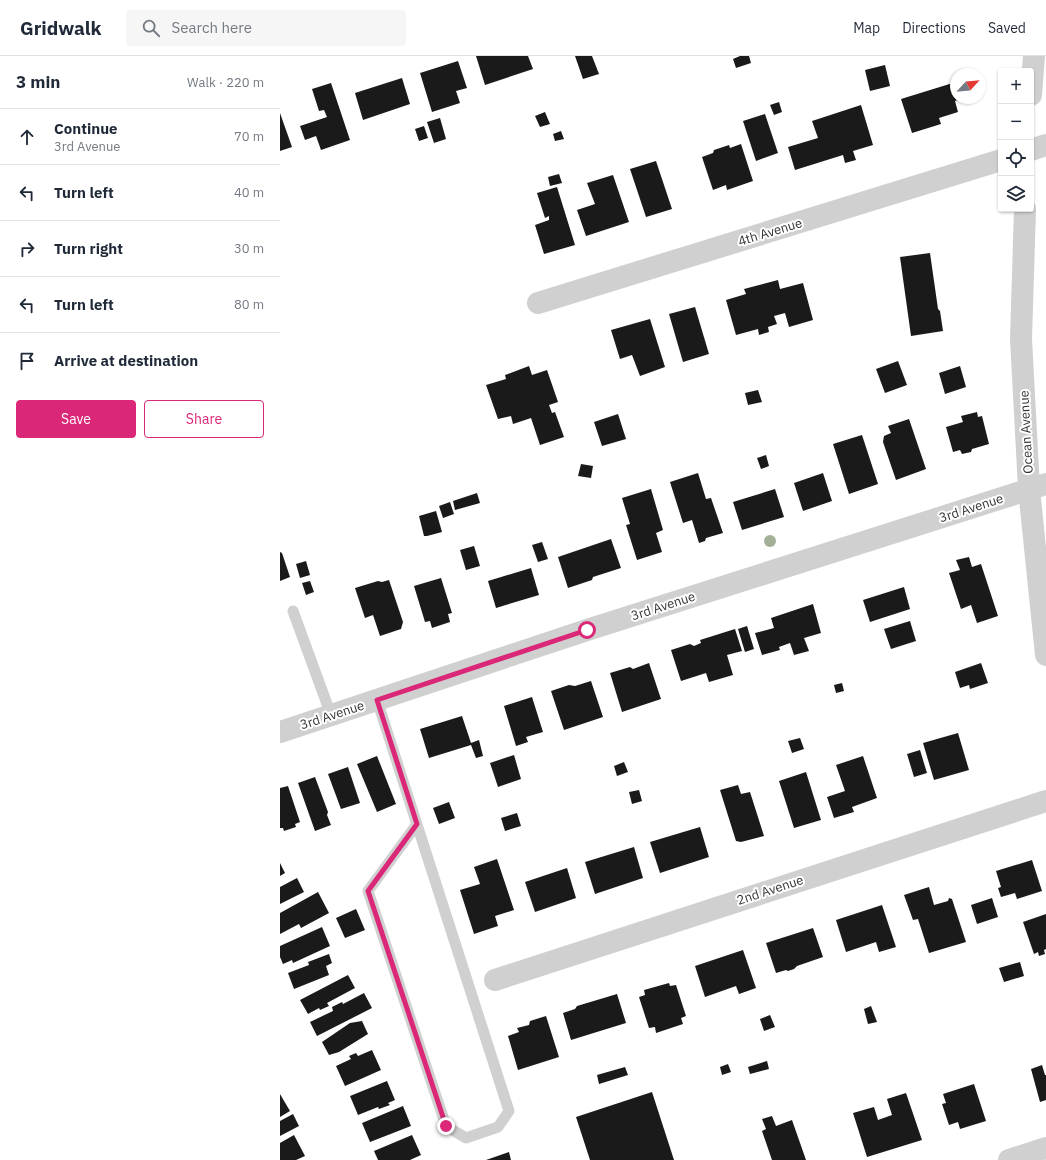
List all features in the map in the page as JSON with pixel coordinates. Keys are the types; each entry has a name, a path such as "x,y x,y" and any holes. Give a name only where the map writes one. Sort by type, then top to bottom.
{"street":[{"path":"1033,68 1034,56"},
{"path":"1034,149 1046,145"},
{"name":"4th Avenue","path":"538,303 998,161"},
{"name":"Ocean Avenue","path":"1025,212 1021,339 1037,486 1046,654"},
{"name":"3rd Avenue","path":"280,732 587,630 1037,486"},
{"name":"2nd Avenue","path":"495,980 1046,801"},
{"path":"1009,1160 1046,1148"}],"lane":[{"path":"294,611 331,715"},
{"path":"377,700 417,824 509,1111 498,1127 466,1138 446,1126 368,891 417,824"}],"building":[{"path":"476,56 528,56 533,69 485,85"},
{"path":"575,56 592,56 599,74 583,79"},
{"path":"740,56 749,56 751,63 736,68 733,59"},
{"path":"458,61 467,88 456,91 460,103 432,112 420,73"},
{"path":"885,65 890,86 870,91 865,70"},
{"path":"402,78 410,104 363,120 355,93"},
{"path":"331,83 350,140 321,150 316,136 305,140 300,126 327,117 324,110 319,111 312,89"},
{"path":"950,84 950,104 956,104 958,112 939,118 941,124 912,133 901,99"},
{"path":"779,102 782,112 774,115 770,105"},
{"path":"861,105 873,145 853,151 856,160 845,163 843,155 795,170 788,147 818,138 812,121"},
{"path":"545,112 550,124 540,127 535,116"},
{"path":"280,113 292,147 280,151"},
{"path":"765,114 778,153 756,161 743,121"},
{"path":"440,118 446,139 434,143 427,122"},
{"path":"424,126 428,138 419,141 415,129"},
{"path":"561,131 564,139 555,141 553,134"},
{"path":"741,144 753,181 727,190 726,185 713,190 702,157 713,153 714,150 729,145 730,148"},
{"path":"656,161 672,209 646,217 630,169"},
{"path":"559,174 562,183 550,186 548,177"},
{"path":"613,175 629,222 586,236 577,210 595,204 587,183"},
{"path":"557,187 575,245 544,254 535,225 549,220 549,216 545,218 537,193"},
{"path":"930,253 938,309 940,311 943,331 911,336 900,257"},
{"path":"778,280 780,289 803,283 813,320 789,327 785,313 774,316 777,324 768,327 769,332 759,335 758,329 736,335 726,300 746,294 744,289"},
{"path":"695,307 709,354 683,362 669,314"},
{"path":"650,319 665,367 640,376 632,355 620,359 611,330"},
{"path":"898,361 907,385 885,393 876,369"},
{"path":"529,366 532,375 547,370 558,402 549,405 552,413 555,412 564,437 540,445 531,418 513,424 511,416 498,419 486,385 506,379 505,375"},
{"path":"960,366 966,387 945,394 939,373"},
{"path":"758,390 762,402 748,405 745,393"},
{"path":"977,412 978,417 982,416 989,444 972,449 971,452 962,454 960,450 953,452 946,427 963,422 961,416"},
{"path":"618,414 626,439 602,446 594,422"},
{"path":"909,419 926,469 896,480 883,442 884,436 891,433 888,426"},
{"path":"862,435 878,484 849,494 833,444"},
{"path":"766,455 769,466 761,469 757,458"},
{"path":"581,464 593,466 591,478 578,476"},
{"path":"698,473 706,499 711,498 723,533 706,538 705,541 699,543 692,520 683,523 670,482"},
{"path":"823,473 832,501 803,511 794,483"},
{"path":"651,489 663,530 656,533 662,552 637,560 626,525 630,524 622,498"},
{"path":"775,489 784,517 742,530 733,502"},
{"path":"477,493 480,503 455,510 453,501"},
{"path":"450,502 454,514 443,518 439,506"},
{"path":"436,511 442,532 424,536 419,516"},
{"path":"611,539 621,568 593,577 592,580 568,588 558,557"},
{"path":"542,542 548,559 538,562 532,545"},
{"path":"474,546 480,566 466,570 460,550"},
{"path":"280,552 282,553 290,577 280,581"},
{"path":"969,557 972,567 981,564 998,616 977,623 971,605 961,609 949,573 960,570 956,560"},
{"path":"306,561 310,575 300,578 296,564"},
{"path":"531,568 539,595 496,608 488,581"},
{"path":"441,578 452,613 448,614 450,622 432,628 430,621 425,622 414,586"},
{"path":"389,580 403,622 401,629 380,636 373,615 365,618 355,588 378,581 382,582"},
{"path":"310,581 314,592 306,595 302,583"},
{"path":"904,587 910,609 870,622 863,600"},
{"path":"813,604 821,633 804,638 809,651 794,655 790,643 779,647 780,650 762,655 755,633 774,628 771,618"},
{"path":"910,621 916,641 891,649 884,629"},
{"path":"747,626 754,649 745,652 738,629"},
{"path":"735,629 742,651 727,655 733,675 709,682 706,673 681,681 671,650 690,644 694,646 701,643 700,640"},
{"path":"649,663 661,699 622,712 610,673 630,667 633,669"},
{"path":"981,663 988,683 970,689 969,685 960,688 955,672"},
{"path":"591,681 603,717 564,730 551,691 569,685 575,686"},
{"path":"842,683 844,691 836,693 834,685"},
{"path":"532,697 543,732 526,737 528,742 516,746 504,706"},
{"path":"462,716 471,743 479,740 483,756 476,758 471,745 429,758 420,729"},
{"path":"958,733 969,770 934,780 923,743"},
{"path":"800,738 804,749 792,753 788,741"},
{"path":"920,750 927,773 914,777 907,754"},
{"path":"514,755 521,779 498,787 490,763"},
{"path":"377,756 396,804 377,812 357,764"},
{"path":"863,756 877,798 852,807 854,812 834,818 827,797 845,791 836,765"},
{"path":"624,762 628,772 617,776 614,766"},
{"path":"348,767 360,803 341,809 328,774"},
{"path":"806,772 821,820 794,828 779,781"},
{"path":"315,777 328,812 327,815 331,825 315,831 298,783"},
{"path":"738,785 741,794 750,792 764,836 741,842 736,841 720,790"},
{"path":"288,786 300,822 295,824 296,827 284,831 283,828 280,828 280,788"},
{"path":"639,790 642,801 632,804 629,792"},
{"path":"449,802 455,818 439,824 433,808"},
{"path":"517,813 521,826 505,831 501,818"},
{"path":"700,827 709,857 660,873 650,842"},
{"path":"634,847 643,878 595,894 585,862"},
{"path":"497,859 514,910 495,916 498,926 474,934 460,890 480,884 474,867"},
{"path":"1032,860 1042,891 1017,899 1015,893 1001,897 998,888 1001,887 996,871"},
{"path":"280,863 285,873 280,876"},
{"path":"567,868 576,898 535,912 525,882"},
{"path":"297,878 304,892 280,904 280,887"},
{"path":"929,887 934,905 948,901 949,898 952,899 966,942 929,953 918,919 913,920 904,895"},
{"path":"318,892 329,913 301,928 299,924 280,934 280,913"},
{"path":"992,898 998,917 977,924 971,905"},
{"path":"882,905 896,947 879,952 876,942 846,952 836,920"},
{"path":"356,909 365,930 345,938 336,918"},
{"path":"1046,914 1046,949 1044,950 1045,954 1039,956 1038,952 1034,954 1023,922"},
{"path":"322,927 330,946 293,963 292,960 283,964 280,957 280,946"},
{"path":"813,928 823,957 797,966 794,969 776,973 766,943"},
{"path":"743,950 756,988 739,994 736,986 705,997 695,966"},
{"path":"329,954 332,963 326,966 329,975 294,989 288,973 309,965 308,962"},
{"path":"1020,962 1024,976 1004,982 999,968"},
{"path":"348,975 355,988 327,1003 329,1006 320,1010 319,1008 308,1014 300,1000"},
{"path":"669,983 670,986 676,985 686,1016 681,1018 683,1024 656,1033 655,1027 649,1028 639,997 645,995 644,990"},
{"path":"364,993 372,1008 317,1036 310,1022 333,1011 332,1007 342,1002 343,1004"},
{"path":"617,994 626,1023 571,1040 563,1013 575,1009 577,1006"},
{"path":"871,1006 877,1022 868,1024 864,1009"},
{"path":"770,1015 775,1027 764,1031 760,1019"},
{"path":"546,1016 559,1057 518,1070 508,1036 519,1032 517,1028 529,1025 530,1021"},
{"path":"362,1021 368,1034 339,1052 329,1055 322,1042 350,1023"},
{"path":"372,1050 381,1070 345,1086 336,1066 351,1059 349,1056 356,1053 358,1056"},
{"path":"767,1061 769,1069 750,1074 748,1067"},
{"path":"728,1064 731,1072 722,1075 720,1067"},
{"path":"1042,1065 1046,1075 1046,1100 1040,1102 1031,1069"},
{"path":"625,1067 628,1075 599,1084 597,1075"},
{"path":"387,1081 395,1100 388,1103 390,1105 379,1109 378,1107 358,1115 350,1096"},
{"path":"974,1084 986,1121 960,1129 958,1122 949,1125 942,1104 946,1103 943,1094"},
{"path":"652,1092 674,1160 590,1160 576,1117"},
{"path":"906,1093 922,1140 867,1157 853,1113 874,1107 878,1120 892,1115 887,1099"},
{"path":"280,1094 290,1111 280,1117"},
{"path":"403,1106 411,1126 370,1142 362,1123"},
{"path":"293,1114 299,1126 280,1136 280,1121"},
{"path":"772,1116 776,1126 792,1120 806,1160 772,1160 762,1131 766,1129 762,1119"},
{"path":"294,1135 305,1156 296,1160 280,1160 280,1143"},
{"path":"412,1135 421,1155 410,1160 378,1160 374,1151"},
{"path":"509,1152 511,1160 486,1160"}],"route":[{"path":"446,1126 368,891 417,824 377,700 587,630"}]}
